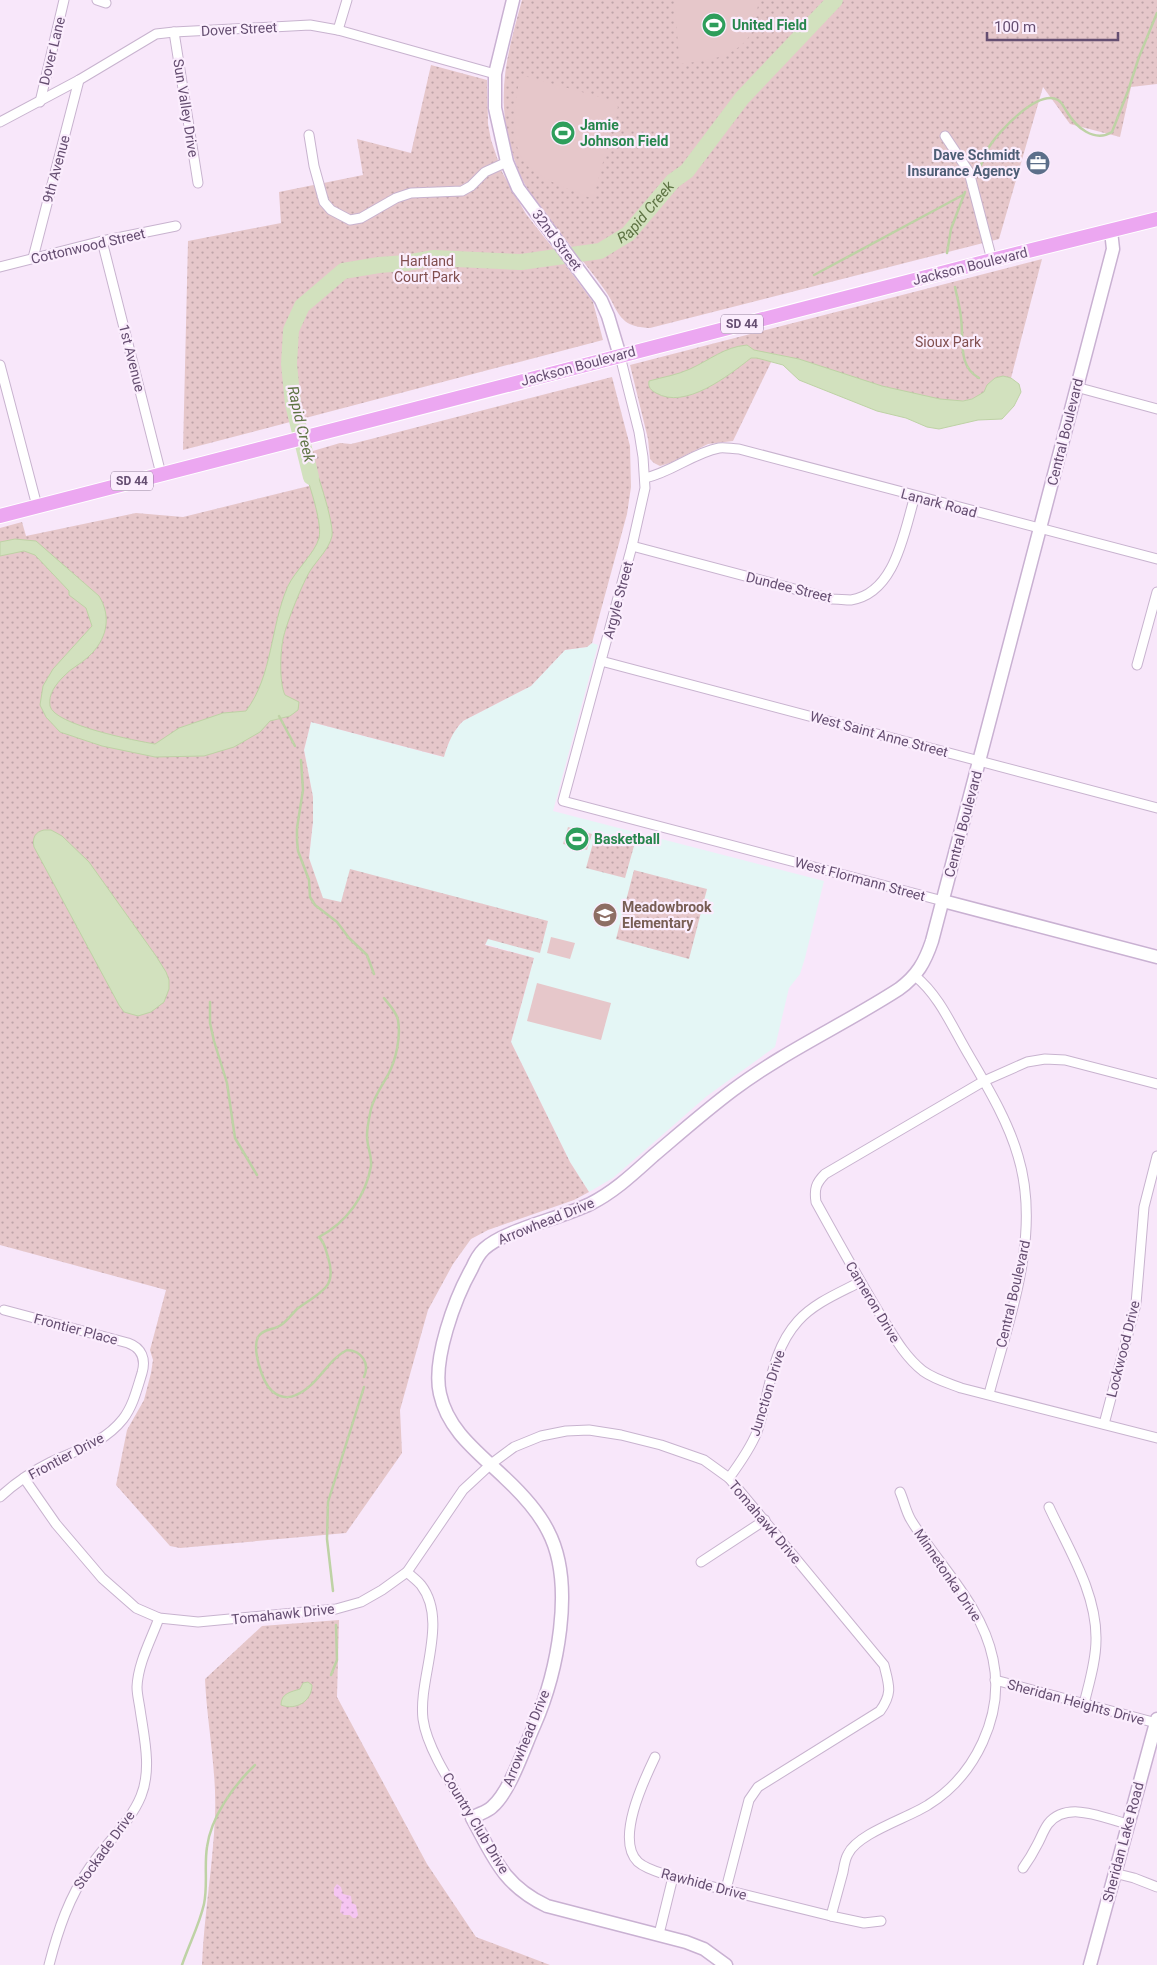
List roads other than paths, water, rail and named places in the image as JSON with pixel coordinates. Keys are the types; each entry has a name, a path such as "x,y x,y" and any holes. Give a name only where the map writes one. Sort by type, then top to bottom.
{"main road":[{"name":"Jackson Boulevard","path":"0,516 1157,219"}],"street":[{"name":"Dover Lane","path":"40,102 64,0"},
{"path":"97,0 106,2"},
{"path":"338,30 347,0"},
{"name":"32nd Street","path":"513,0 495,74 495,108 507,162 518,188 604,305 620,356 639,432 645,478"},
{"name":"Dover Street","path":"0,122 40,102 156,34 174,32 310,25 338,30 495,74"},
{"name":"Sun Valley Drive","path":"174,32 198,183"},
{"name":"9th Avenue","path":"33,258 79,80"},
{"path":"309,136 315,173 324,202 331,210 350,220 362,218 396,198 411,193 462,191 485,172 507,162"},
{"path":"945,136 969,172 992,260"},
{"name":"Cottonwood Street","path":"0,267 176,226"},
{"name":"Central Boulevard","path":"988,1394 1022,1264 1026,1239 1026,1194 1018,1156 1009,1130 984,1081 930,989 915,976 928,953 980,761 1113,250 1111,231"},
{"name":"1st Avenue","path":"102,242 161,474"},
{"path":"0,365 37,506"},
{"path":"1076,387 1157,408"},
{"name":"Lanark Road","path":"645,478 662,474 705,452 721,448 739,449 1157,559"},
{"name":"Argyle Street","path":"563,801 632,546 643,500 645,478"},
{"name":"Dundee Street","path":"632,546 832,599 852,600 867,593 884,581 895,563 915,496"},
{"path":"1137,665 1157,592"},
{"name":"West Saint Anne Street","path":"601,661 1157,808"},
{"name":"West Flormann Street","path":"563,801 1157,957"},
{"name":"Arrowhead Drive","path":"472,1818 491,1809 503,1795 542,1706 553,1666 562,1603 561,1580 556,1551 548,1531 532,1506 455,1429 442,1404 438,1380 440,1357 456,1305 470,1271 485,1248 502,1237 578,1210 607,1195 691,1123 733,1090 791,1052 888,996 915,976"},
{"path":"984,1081 1027,1062 1045,1059 1064,1060 1157,1084"},
{"name":"Cameron Drive","path":"984,1081 825,1174 816,1183 816,1202 860,1282 900,1346 924,1372 940,1380 988,1394 1157,1438"},
{"name":"Lockwood Drive","path":"1104,1424 1136,1304 1144,1207 1157,1156"},
{"name":"Junction Drive","path":"729,1478 747,1453 757,1431 778,1353 787,1334 812,1308 860,1282"},
{"name":"Frontier Place","path":"4,1310 128,1343 139,1349 143,1355"},
{"name":"Frontier Drive","path":"0,1497 24,1478 51,1462 96,1443 118,1424 128,1411 136,1392 144,1368 143,1355"},
{"name":"Tomahawk Drive","path":"24,1478 56,1524 102,1578 136,1608 159,1618 198,1622 336,1609 360,1602 382,1590 407,1572 463,1490 490,1464 514,1447 541,1436 566,1431 589,1430 621,1435 704,1460 729,1478 766,1520 884,1665 889,1686 888,1699 880,1711 758,1787 749,1800 726,1890"},
{"name":"Minnetonka Drive","path":"831,1916 848,1853 858,1842 928,1805 956,1784 968,1769 983,1744 993,1714 994,1660 985,1631 967,1599 910,1519 900,1492"},
{"path":"1049,1507 1082,1577 1094,1616 1095,1658 1084,1704"},
{"path":"701,1562 766,1520"},
{"name":"Country Club Drive","path":"407,1572 422,1586 433,1618 422,1694 423,1720 433,1749 500,1870 522,1892 547,1906 658,1934 704,1948 726,1965"},
{"name":"Stockade Drive","path":"49,1965 63,1917 73,1894 90,1866 129,1818 142,1795 146,1772 146,1752 138,1683 141,1667 159,1618"},
{"name":"Sheridan Heights Drive","path":"995,1680 1156,1721"},
{"name":"Sheridan Lake Road","path":"1090,1965 1156,1721"},
{"name":"Rawhide Drive","path":"655,1757 642,1782 628,1835 630,1850 638,1862 657,1872 674,1877 831,1916 864,1923 881,1921"},
{"path":"1023,1868 1036,1848 1045,1828 1059,1816 1072,1812 1081,1812 1128,1824"},
{"path":"1114,1873 1157,1887"},
{"path":"658,1934 674,1877"}],"waterway":[{"name":"Rapid Creek","path":"311,477 293,404 289,364 291,330 302,306 343,271 434,258 521,262 600,251 628,234 673,181 687,171 742,98 835,0"},
{"path":"981,165 988,149 1001,131 1020,113 1040,100 1050,98 1058,100 1075,123 1086,132 1099,136 1112,132 1157,13"},
{"path":"947,253 951,229 965,192"},
{"path":"814,275 963,195"},
{"path":"955,287 961,314 964,359 967,367 979,378"},
{"path":"279,716 295,746"},
{"path":"301,760 303,790 297,840 298,851 309,880 310,897 315,905 337,922 349,938 367,955 374,974"},
{"path":"364,1377 366,1367 361,1355 347,1350 340,1354 304,1391 290,1397 281,1396 268,1387 259,1365 256,1342 260,1334 278,1327 297,1309 324,1289 330,1277 330,1268 325,1246 319,1237 346,1216 365,1188 371,1166 367,1136 371,1109 391,1069 398,1041 398,1020 384,998"},
{"path":"210,1002 210,1023 227,1083 235,1138 257,1175"},
{"path":"333,1591 327,1539 328,1502 364,1387"},
{"path":"331,1675 337,1660 336,1625"},
{"path":"182,1965 204,1904 206,1854 213,1824 231,1792 255,1765"}],"place":[{"name":"United Field","path":"714,25"},
{"name":"Jamie Johnson Field","path":"563,133"},
{"name":"Dave Schmidt Insurance Agency","path":"1038,163"},
{"name":"Basketball","path":"577,839"},
{"name":"Meadowbrook Elementary","path":"605,915"}],"park label":[{"name":"Hartland Court Park","path":"427,270"},
{"name":"Sioux Park","path":"948,342"}]}
